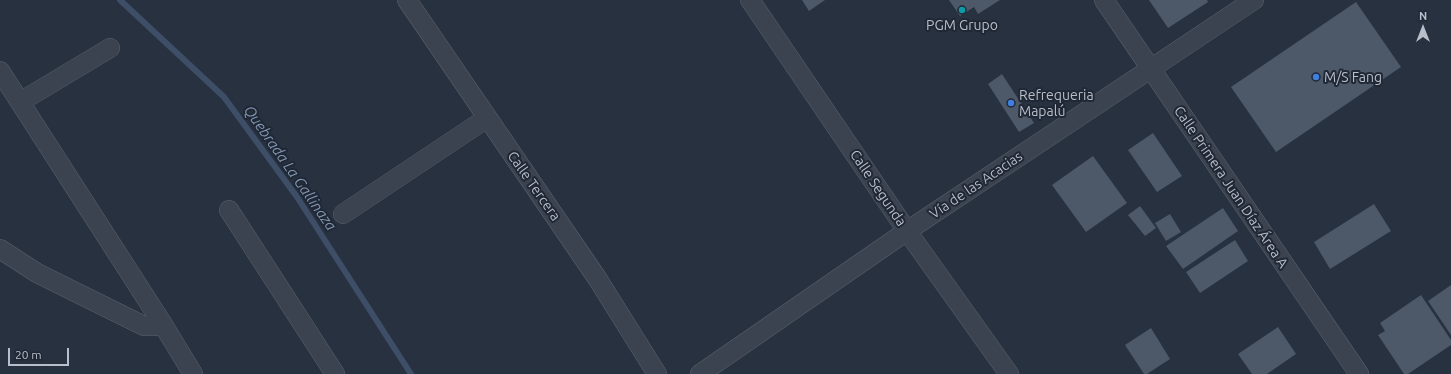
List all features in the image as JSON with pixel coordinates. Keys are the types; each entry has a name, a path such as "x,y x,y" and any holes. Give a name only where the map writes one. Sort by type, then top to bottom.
{"street":[{"name":"Calle Tercera","path":"407,0 597,278 657,374"},
{"name":"Calle Segunda","path":"750,0 907,231 1009,374"},
{"name":"Calle Primera Juan Díaz Área A","path":"1104,0 1359,374"},
{"name":"Vía de las Acacias","path":"700,374 907,231 1254,0"},
{"path":"20,102 110,48"},
{"path":"0,71 162,323 193,374"},
{"path":"343,214 487,118"},
{"path":"229,210 335,374"},
{"path":"0,249 37,273 144,326 155,326 162,323"}],"building":[{"path":"802,0 825,0 809,11"},
{"name":"PGM Grupo","path":"949,0 1000,0 978,14 974,7 960,16"},
{"path":"1149,0 1207,0 1208,2 1168,28"},
{"name":"M/S Fang","path":"1356,2 1401,67 1276,152 1231,87"},
{"name":"Refrequeria Mapalú","path":"1002,74 1034,123 1019,132 988,84"},
{"path":"1153,133 1182,176 1157,192 1128,150"},
{"path":"1093,156 1127,203 1086,232 1052,185"},
{"path":"1374,204 1391,231 1330,269 1314,242"},
{"path":"1140,206 1156,228 1145,236 1128,215"},
{"path":"1223,208 1238,231 1183,269 1166,246"},
{"path":"1170,214 1181,232 1166,241 1155,223"},
{"path":"1235,240 1248,261 1200,293 1186,272"},
{"path":"1451,285 1451,335 1428,301"},
{"path":"1421,295 1451,340 1451,345 1408,374 1404,374 1378,335 1385,331 1380,323"},
{"path":"1278,327 1296,354 1267,374 1252,374 1238,354"},
{"path":"1151,328 1170,359 1147,374 1144,374 1125,345"}],"waterway":[{"name":"Quebrada La Gallinaza","path":"120,0 224,97 297,197 411,374"}],"place":[{"name":"PGM Grupo","path":"962,10"},
{"name":"M/S Fang","path":"1316,77"},
{"name":"Refrequeria Mapalú","path":"1011,103"}]}
